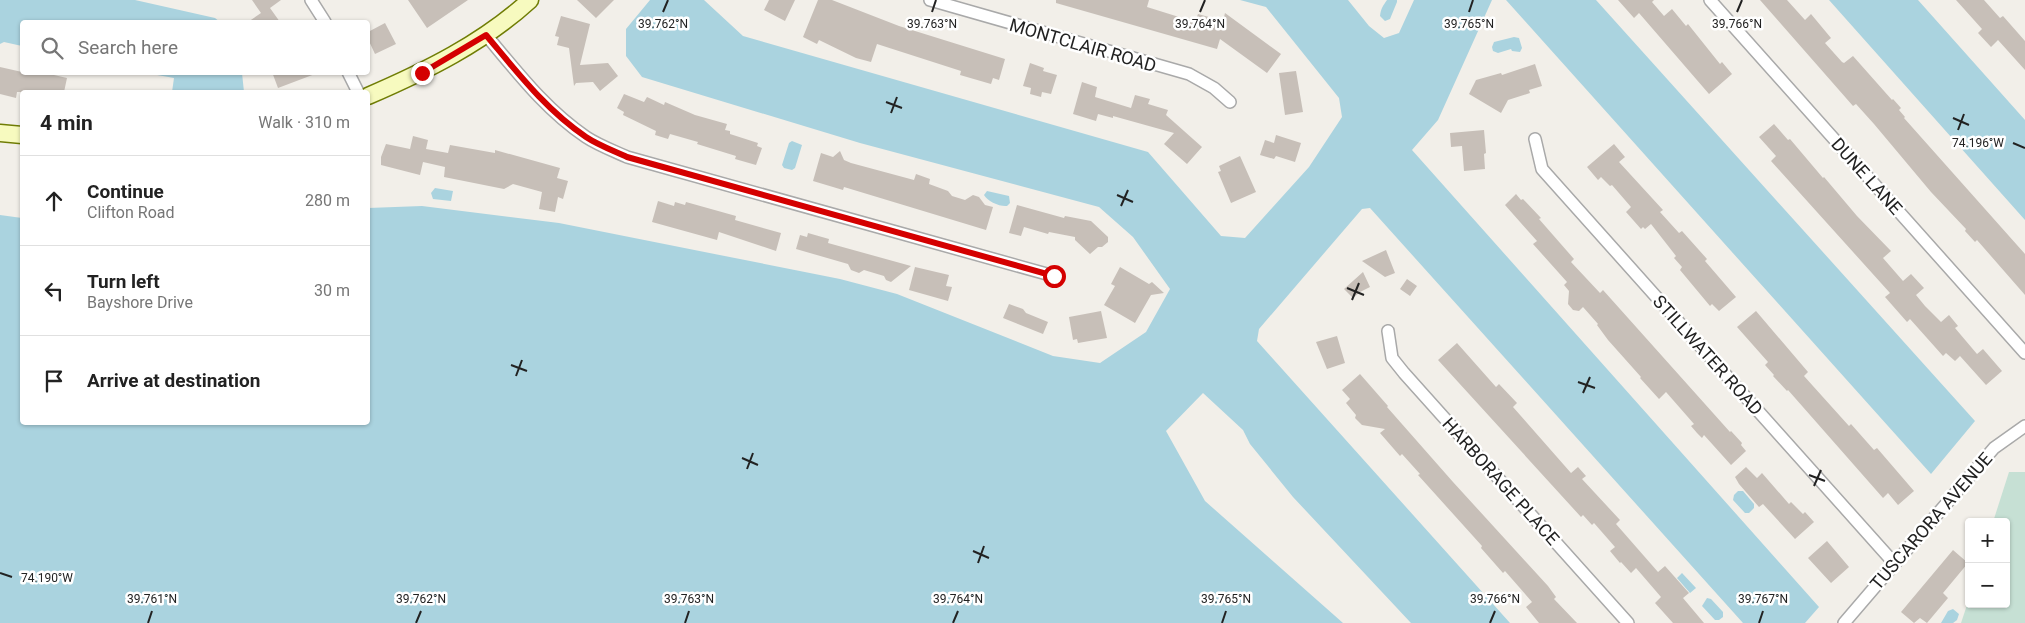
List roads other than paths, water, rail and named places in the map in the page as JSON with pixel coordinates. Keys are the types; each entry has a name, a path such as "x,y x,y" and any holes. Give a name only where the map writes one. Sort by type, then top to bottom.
{"street":[{"path":"311,0 324,20"},
{"path":"370,95 422,73 486,35 530,0"},
{"name":"MONTCLAIR ROAD","path":"930,0 1189,74 1214,88 1230,102"},
{"name":"DUNE LANE","path":"1710,0 2025,353"},
{"path":"486,35 526,83 558,116 587,138 627,157 1054,276"},
{"path":"350,75 357,90"},
{"path":"0,133 20,135"},
{"name":"STILLWATER ROAD","path":"1535,140 1542,169 1894,563"},
{"name":"HARBORAGE PLACE","path":"1388,331 1392,358 1404,373 1628,623"},
{"name":"TUSCARORA AVENUE","path":"1844,623 1994,448 2025,426"}],"water":[{"path":"0,0 135,0 218,20 20,20 20,46 4,42 0,44"},
{"path":"650,0 704,0 743,36 1148,152 1221,236 1245,238 1309,167 1342,117 1339,98 1266,7 1240,0 1348,0 1369,26 1384,38 1399,33 1414,0 1492,0 1438,120 1412,150 1819,607 1805,623 1743,623 1370,208 1362,209 1259,329 1257,341 1510,623 1411,623 1293,497 1250,444 1243,430 1203,393 1166,431 1205,501 1343,623 0,623 0,215 20,218 20,425 370,425 370,208 422,206 559,223 840,279 897,294 1053,356 1100,363 1146,332 1170,289 1133,237 1099,207 860,143 642,77 626,56 626,29"},
{"path":"1387,0 1397,0 1397,2 1390,19 1385,21 1380,16"},
{"path":"1506,0 1596,0 1975,421 1931,474"},
{"path":"1829,0 1918,0 2025,120 2025,220"},
{"path":"1514,37 1519,38 1522,48 1520,52 1512,51 1511,49 1498,53 1493,51 1494,42"},
{"path":"157,75 242,75 244,90 172,90 174,78"},
{"path":"792,141 802,145 795,168 792,170 784,168 782,165 789,143"},
{"path":"435,188 453,191 451,201 433,199 431,193"},
{"path":"987,191 1009,196 1010,203 1007,206 1001,206 994,203 984,195"},
{"path":"1738,491 1743,491 1754,504 1754,508 1749,513 1745,513 1733,500 1734,495"},
{"path":"1682,573 1696,588 1690,593 1677,578"},
{"path":"1707,598 1711,599 1723,612 1723,617 1719,620 1715,620 1702,606"},
{"path":"1953,609 1959,614 1957,620 1953,623 1941,623 1948,611"}]}
